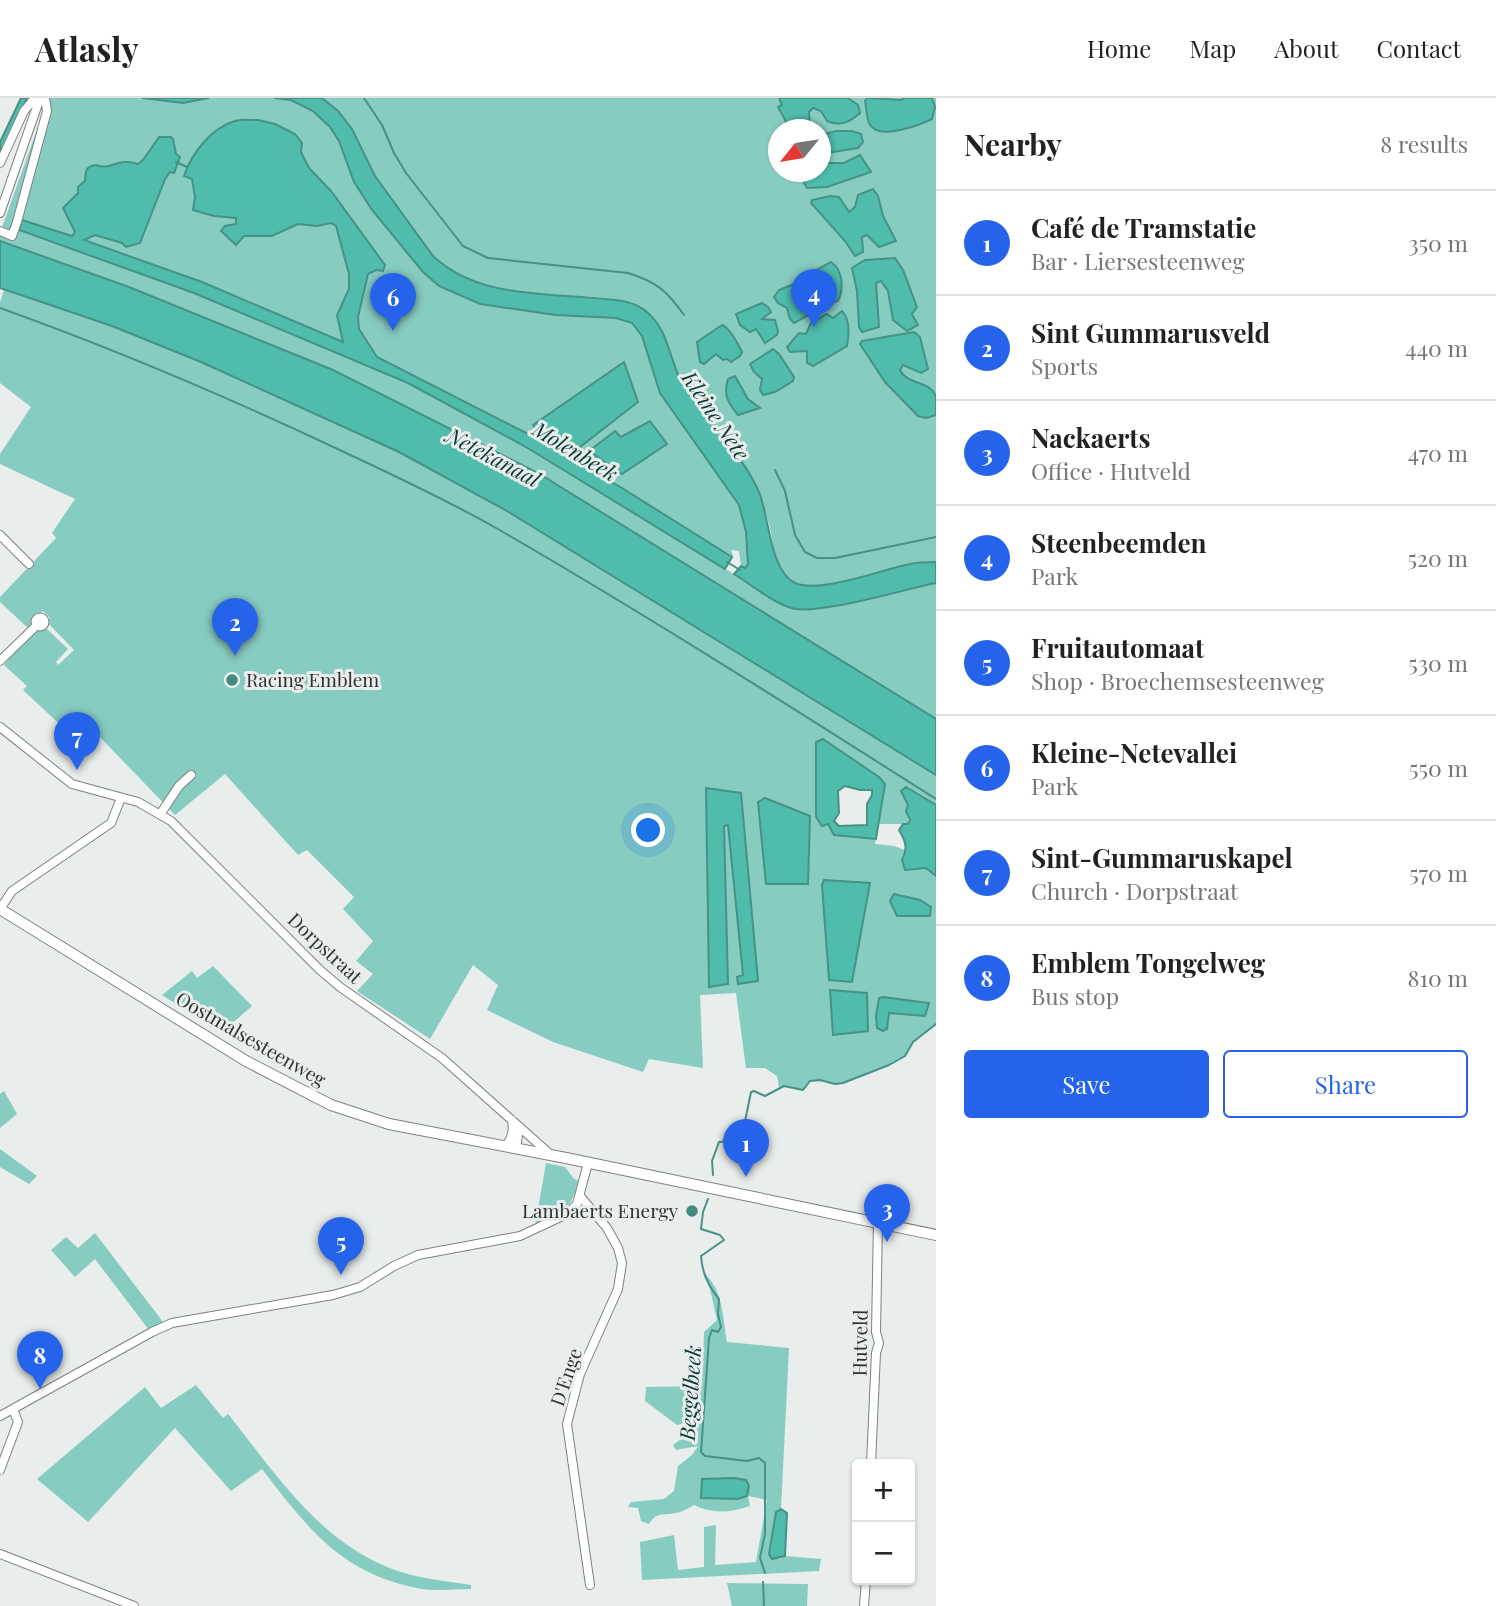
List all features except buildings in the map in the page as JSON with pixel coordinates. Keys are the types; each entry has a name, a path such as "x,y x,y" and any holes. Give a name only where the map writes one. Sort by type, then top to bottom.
{"main road":[{"name":"Oostmalsesteenweg","path":"0,909 246,1062 331,1105 362,1116 415,1131 551,1155 936,1233"}],"street":[{"path":"0,163 24,111 40,98"},
{"path":"0,213 40,98"},
{"path":"0,232 12,236 17,222 47,111 40,98"},
{"path":"0,535 29,564"},
{"path":"0,661 37,625"},
{"name":"Dorpstraat","path":"0,727 72,784 138,802 161,813 180,828 340,988 442,1058 551,1155"},
{"path":"161,813 179,786 191,775"},
{"path":"0,909 12,891 111,823 121,798"},
{"path":"511,1148 514,1129 512,1120"},
{"path":"511,1148 519,1126"},
{"path":"0,1416 172,1323 332,1295 353,1289 418,1255 520,1236 567,1213 577,1204 588,1164"},
{"name":"D'Enge","path":"580,1196 607,1228 618,1248 622,1263 618,1289 580,1374 567,1424 590,1585"},
{"name":"Hutveld","path":"871,1459 876,1353 879,1343 876,1332 878,1222"},
{"path":"0,1470 18,1422 13,1409"},
{"path":"0,1553 134,1606"},
{"path":"864,1606 866,1585"}],"shaded area":[{"path":"50,98 142,98 183,103 209,98 291,100 313,111 330,127 339,141 354,182 372,210 423,272 439,286 480,305 555,315 616,318 632,322 642,336 660,393 739,505 746,532 748,564 745,568 741,566 739,551 731,550 733,555 728,563 410,378 201,290 19,230 194,293 408,383 526,447 613,498 778,602 794,609 815,609 936,583 936,719 538,473 333,370 129,287 0,241 0,233"},
{"path":"322,98 936,98 936,562 909,564 819,586 805,586 787,577 777,560 764,511 746,479 683,385 661,329 653,318 631,302 502,289 454,272 433,256 395,206 374,175 340,114"},
{"path":"4,290 112,326 201,362 399,452 507,511 936,775 936,805 918,793 901,791 908,805 908,824 878,824 884,784 823,739 828,824 834,835 876,839 875,844 894,846 907,851 902,860 905,870 926,868 936,876 936,1024 913,1042 905,1056 889,1065 843,1083 810,1081 803,1090 779,1087 777,1076 765,1068 746,1068 736,993 700,995 703,1068 649,1059 643,1072 553,1042 487,1010 498,985 473,965 430,1039 357,991 373,974 356,961 373,941 343,909 354,897 307,850 298,855 225,774 175,815 96,733 82,745 23,690 27,686 4,665 37,628 45,627 68,649 56,662 58,665 74,650 47,622 50,618 43,611 33,618 33,625 29,629 0,602 0,597 56,538 52,533 75,499 0,464 0,454 31,407 0,383 0,302","holes":["741,793 758,981 743,976 729,825 724,826","761,799 808,884 766,883 758,802","894,894 901,894 920,916 898,916 890,901","929,1003 925,1016 889,1013"]},
{"path":"213,966 252,1006 221,1033 162,995 192,971 197,978"},
{"path":"4,1091 17,1114 0,1128 0,1094"},
{"path":"0,1149 37,1176 29,1184 0,1167"},
{"path":"546,1163 565,1167 574,1179 578,1180 569,1205 552,1218 535,1226"},
{"path":"95,1233 163,1322 149,1330 95,1259 75,1277 51,1250 66,1237 78,1248"},
{"path":"703,1273 710,1279 718,1295 727,1342 789,1348 781,1509 776,1512 779,1559 785,1556 821,1559 819,1571 642,1580 640,1542 674,1535 678,1570 704,1567 704,1527 716,1525 715,1565 756,1562 767,1500 748,1496 750,1506 729,1511 708,1510 694,1505 685,1510 658,1516 649,1524 641,1521 638,1508 628,1507 631,1502 664,1499 674,1491 678,1466 692,1455 698,1446 676,1450 673,1445 681,1439 696,1437 696,1420 677,1425 645,1401 646,1387 702,1386 704,1332 717,1320 710,1289"},
{"path":"196,1385 223,1418 228,1414 302,1505 346,1544 398,1571 471,1585 471,1589 424,1589 390,1581 366,1571 346,1559 310,1528 262,1469 231,1491 175,1428 88,1522 37,1479 145,1387 161,1408"},
{"path":"727,1583 808,1584 807,1606 732,1606"}],"water":[{"path":"21,98 27,98 0,156 0,142"},
{"path":"142,98 209,98 183,103"},
{"path":"274,98 322,98 338,111 352,129 375,176 433,256 450,269 488,286 529,293 622,301 636,305 648,313 664,336 682,382 747,469 759,492 780,567 795,583 806,586 835,583 913,563 936,562 936,583 840,605 803,609 791,608 776,601 734,574 741,566 745,568 748,564 746,532 739,505 660,393 642,336 632,323 616,318 555,315 480,304 439,286 423,272 372,210 354,182 339,141 330,127 313,111 291,100"},
{"path":"779,98 848,98 858,105 860,113 849,121 836,124 831,122 831,119 826,119 821,111 813,108 809,112 809,119 785,119 778,107 782,105"},
{"path":"867,98 932,98 935,107 932,119 911,127 885,132 878,131 869,123 865,101"},
{"path":"238,120 258,120 275,124 295,134 302,143 301,152 309,168 331,191 385,265 383,271 376,270 368,274 358,317 359,329 377,357 532,436 538,433 533,425 624,362 638,402 571,454 542,438 540,441 622,488 732,557 725,569 526,447 408,383 194,293 19,230 22,220 72,236 75,232 63,208 78,193 78,187 85,181 88,169 96,165 125,162 138,164 159,137 171,137 176,154 180,157 174,173 170,172 165,179 140,243 126,247 122,243 95,235 84,240 202,282 343,342 337,315 349,289 349,274 336,226 331,223 317,226 298,224 272,236 244,236 236,245 221,231 225,226 236,224 236,218 193,210 195,197 192,179 184,176 197,150 210,135 226,124"},
{"path":"852,131 861,134 863,142 858,148 831,152 831,132"},
{"path":"860,155 871,172 827,187 807,188 804,183 831,182 831,163 844,163"},
{"path":"873,189 896,241 879,247 867,235 862,237 863,252 855,256 811,203 812,200 830,196 839,197 849,212 855,207 858,195"},
{"name":"Netekanaal","path":"0,241 129,287 333,370 538,473 936,719 936,775 507,511 399,452 201,362 112,326 0,288"},
{"path":"895,258 903,270 917,307 912,314 918,325 907,331 893,320 888,291 881,281 876,283 879,327 862,332 859,327 857,291 852,268 865,260"},
{"path":"831,262 838,270 842,285 838,301 831,303 824,300 810,278 811,273"},
{"path":"800,283 811,309 807,316 794,323 787,308 774,297 779,290"},
{"path":"762,303 771,312 762,319 775,320 778,331 777,335 765,343 756,329 750,332 740,325 736,314"},
{"path":"842,311 848,323 847,346 813,366 807,363 807,351 790,352 787,347 799,333 806,334 811,323 827,314 833,318"},
{"path":"722,325 736,341 742,352 740,356 731,362 716,354 704,364 700,362 697,342"},
{"path":"914,332 920,337 928,369 921,373 903,365 900,370 903,375 934,392 936,415 926,418 918,416 885,382 860,344 862,341"},
{"path":"773,349 794,377 793,381 775,392 763,395 760,390 762,379 750,364"},
{"path":"735,376 748,399 760,408 738,415 734,411 726,390 728,379"},
{"path":"650,421 667,444 622,474 589,451 615,431 621,437"},
{"path":"823,739 879,777 885,784 876,839 834,835 828,824 822,826 816,817 816,742","holes":["845,786 872,790 867,804 867,825 839,826 834,821 839,813 838,791"]},
{"path":"906,787 936,805 936,876 926,868 905,870 902,860 905,845 899,830 910,820 906,811 908,805 901,791"},
{"path":"706,788 741,793 758,981 738,984 737,977 743,975 728,825 724,826 728,984 709,987"},
{"path":"765,798 810,816 808,884 766,884 758,802"},
{"path":"824,880 870,883 852,982 829,980 822,885"},
{"path":"894,894 920,900 931,907 930,916 897,916 890,901"},
{"path":"830,990 867,993 868,1031 833,1035"},
{"path":"879,998 929,1003 925,1016 889,1013 887,1029 883,1031 877,1028 876,1016"},
{"path":"702,1479 746,1480 749,1486 747,1496 738,1499 701,1498"},
{"path":"781,1509 787,1513 785,1556 772,1559 769,1554 776,1512"}],"waterway":[{"path":"364,98 382,125 406,173 463,246 488,258 628,273 660,288 684,315"},
{"name":"Molenbeek","path":"176,162 187,167"},
{"path":"0,308 217,394 421,488 496,528 662,627 936,799"},
{"path":"775,470 785,491 795,535 805,552 817,558 835,558 936,537"},
{"name":"Molenbeek","path":"727,562 740,570"},
{"name":"Beggelbeek","path":"713,1175 712,1161 719,1142 737,1140 742,1136 751,1092 765,1096 784,1086 803,1090 810,1081 843,1083 905,1056 913,1042 936,1024"},
{"name":"Beggelbeek","path":"708,1199 701,1229 720,1235 724,1240 701,1256 706,1279 719,1299 721,1327 718,1332 712,1330 709,1338 701,1452 705,1456 747,1461 759,1458 765,1463 765,1534 760,1558 765,1573"},
{"name":"Beggelbeek","path":"763,1582 764,1606"}],"place":[{"name":"Steenbeemden","path":"814,327"},
{"name":"Kleine-Netevallei","path":"393,331"},
{"name":"Sint Gummarusveld","path":"235,656"},
{"name":"Racing Emblem","path":"232,680"},
{"name":"Sint-Gummaruskapel","path":"77,770"},
{"name":"Café de Tramstatie","path":"746,1177"},
{"name":"Lambaerts Energy","path":"692,1211"},
{"name":"Nackaerts","path":"887,1242"},
{"name":"Fruitautomaat","path":"341,1275"},
{"name":"Emblem Tongelweg","path":"40,1389"}],"water label":[{"name":"Kleine Nete","path":"715,416"}]}
